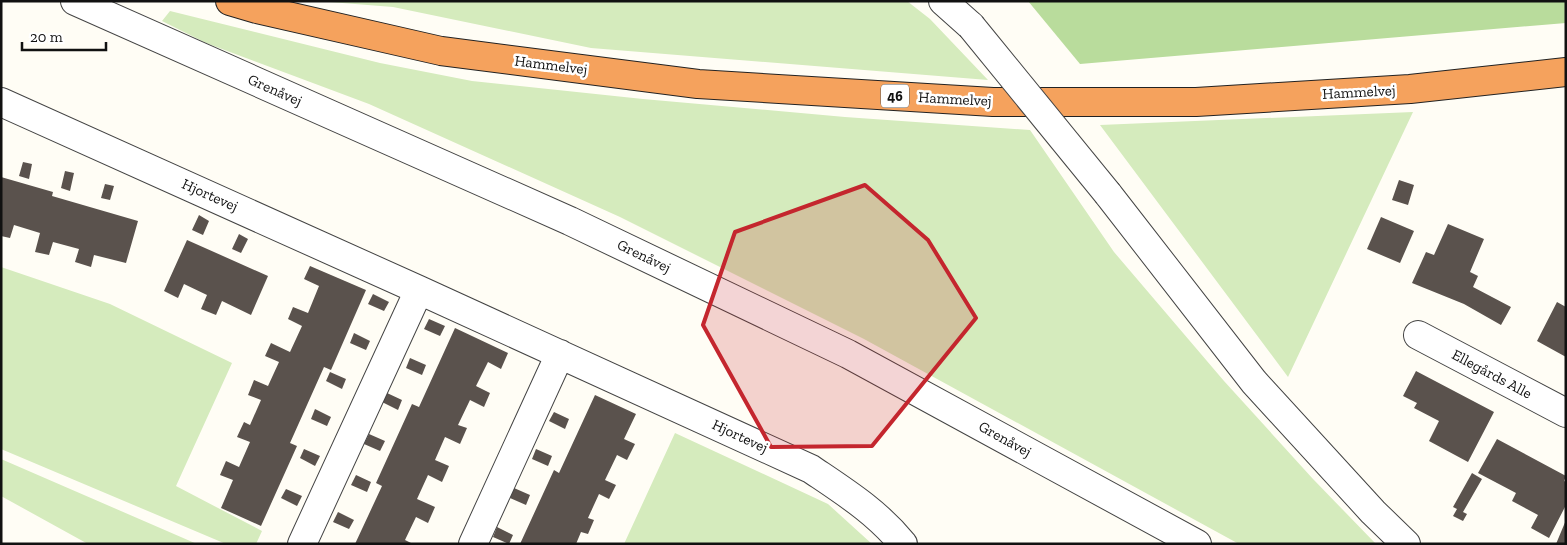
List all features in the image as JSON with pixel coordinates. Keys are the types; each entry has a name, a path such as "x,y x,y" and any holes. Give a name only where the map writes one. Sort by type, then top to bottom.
{"highway":[{"name":"Hammelvej","path":"230,1 441,51 698,84 993,102 1196,102 1410,89 1566,72"}],"street":[{"name":"Grenåvej","path":"75,1 570,221 848,354 1197,544"},
{"path":"943,1 971,26 1108,194 1254,382 1373,512 1406,544"},
{"name":"Hjortevej","path":"1,102 811,469 851,496 889,526 903,544"},
{"path":"302,544 419,290"},
{"name":"Ellegårds Alle","path":"1418,335 1566,413"},
{"path":"473,544 560,354"}],"highlighted area":[{"path":"865,185 928,240 976,318 872,446 771,447 703,325 735,232"}],"green space":[{"path":"317,1 907,1 930,19 988,80 591,48 393,7"},
{"path":"1028,1 1566,1 1566,23 1080,64"},
{"path":"170,11 380,63 472,81 845,117 1030,130 1114,252 1224,381 1313,479 1376,544 1239,544 864,339 620,217 369,104 206,43 162,21"},
{"path":"1413,112 1288,377 1100,125"},
{"path":"1,267 110,304 232,363 176,486 262,531 256,544 226,544 1,449"},
{"path":"675,433 828,504 872,544 624,544"},
{"path":"1,459 197,544 88,544 1,496"}],"building":[{"path":"23,162 32,164 29,179 19,176"},
{"path":"65,171 74,173 70,191 61,188"},
{"path":"1,177 53,192 52,196 138,221 126,263 94,255 91,267 75,262 79,249 53,242 49,255 35,252 40,233 14,225 10,238 1,236"},
{"path":"1399,180 1414,185 1408,205 1392,200"},
{"path":"105,184 114,186 110,200 101,198"},
{"path":"199,215 209,221 203,235 192,230"},
{"path":"1381,217 1414,231 1400,263 1367,249"},
{"path":"1448,224 1484,239 1470,272 1478,276 1473,287 1511,307 1501,325 1464,304 1412,283 1426,252 1434,255"},
{"path":"239,234 248,239 241,253 232,249"},
{"path":"187,240 268,276 251,315 222,301 216,315 201,309 207,295 184,284 178,298 164,291"},
{"path":"310,266 366,290 331,370 324,367 290,443 297,446 261,526 221,508 233,480 220,475 226,461 239,467 250,442 237,437 244,422 250,425 261,400 248,395 254,380 268,386 279,362 265,356 271,343 290,352 302,326 288,319 293,307 308,313 319,286 304,279"},
{"path":"373,294 389,302 384,311 368,304"},
{"path":"1557,302 1566,307 1566,357 1537,341"},
{"path":"429,319 445,326 440,336 424,329"},
{"path":"455,328 508,353 501,369 488,362 476,386 490,393 484,407 470,400 458,425 467,428 460,444 445,437 435,460 449,466 442,482 428,475 417,499 435,507 428,523 416,517 405,540 413,544 355,544 382,486 376,483 412,404 419,407"},
{"path":"354,333 370,341 366,350 350,343"},
{"path":"410,358 426,365 422,375 406,368"},
{"path":"1416,371 1494,412 1468,462 1429,441 1439,421 1414,408 1417,403 1403,396"},
{"path":"330,372 346,379 342,389 326,381"},
{"path":"387,393 402,400 398,410 382,402"},
{"path":"595,395 636,414 624,439 635,444 627,460 617,455 605,480 616,485 609,499 599,494 588,518 594,520 588,534 581,532 576,544 520,544 554,470 559,473"},
{"path":"315,409 331,417 327,426 311,419"},
{"path":"554,412 569,419 565,429 549,421"},
{"path":"369,434 385,441 380,451 364,444"},
{"path":"1497,439 1566,476 1564,481 1566,482 1566,505 1549,538 1531,528 1538,515 1512,501 1516,493 1478,473"},
{"path":"304,449 320,456 315,466 300,458"},
{"path":"536,449 552,456 548,466 532,459"},
{"path":"1472,473 1482,479 1463,512 1467,514 1463,521 1453,516 1457,509 1453,507"},
{"path":"356,475 371,482 367,492 351,485"},
{"path":"514,488 530,495 526,505 510,498"},
{"path":"286,489 302,496 297,506 281,498"},
{"path":"338,512 354,520 349,529 333,522"},
{"path":"1566,520 1566,544 1556,544"},
{"path":"497,527 513,535 509,544 493,537"}]}
